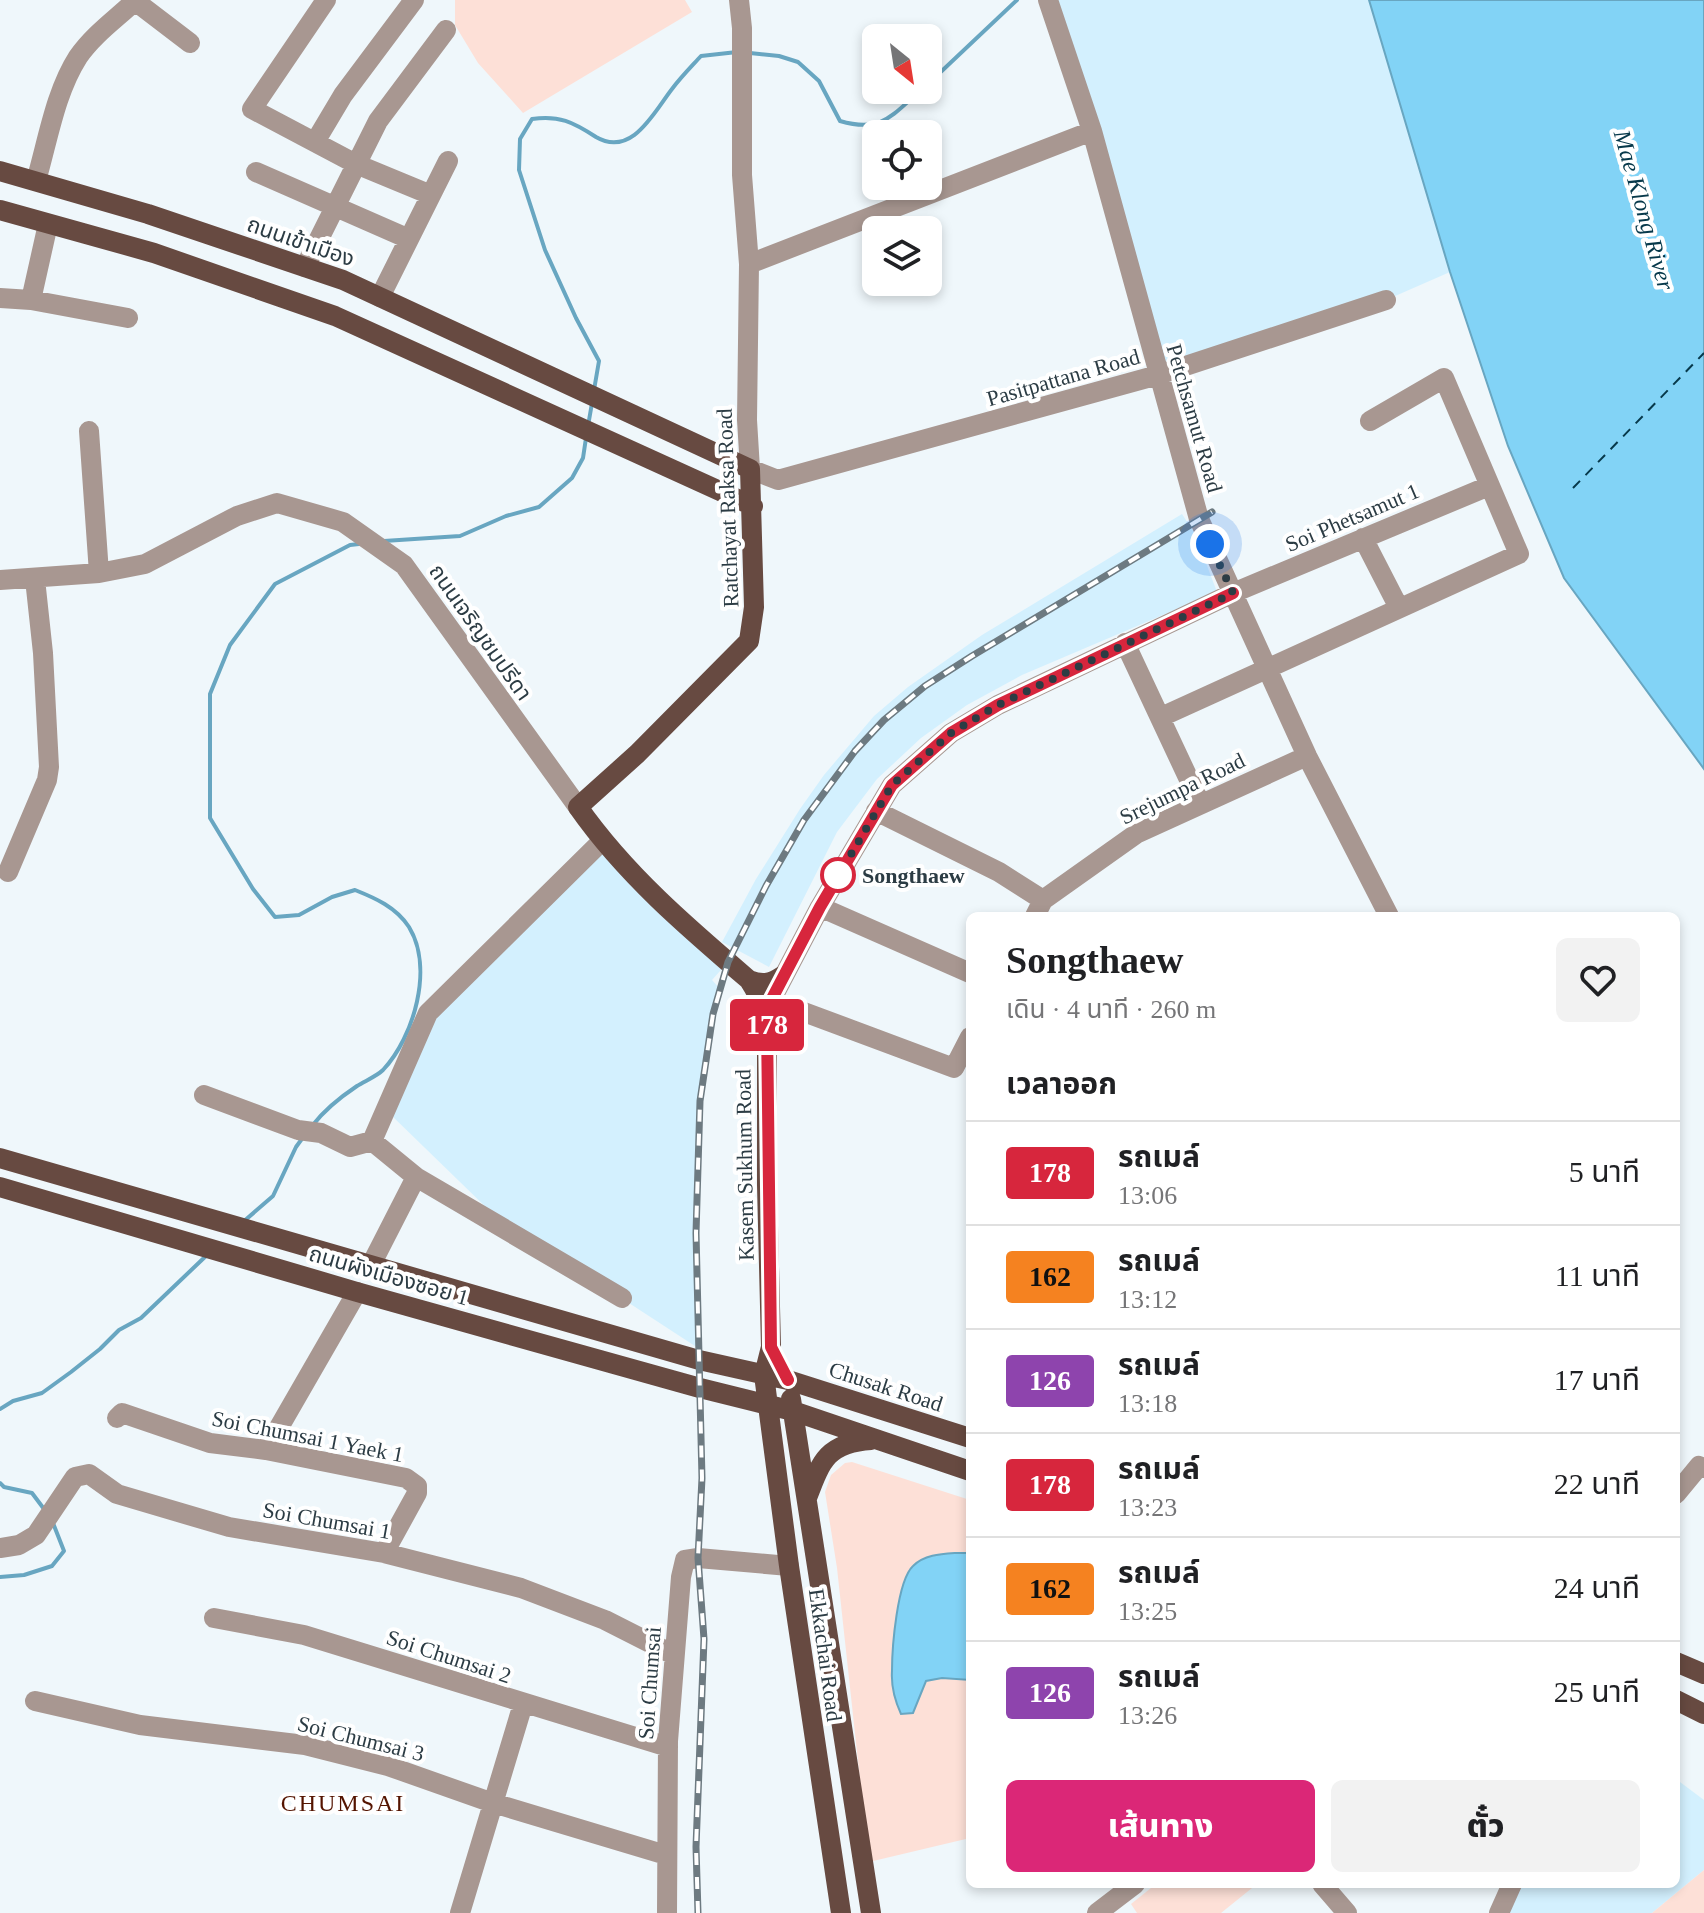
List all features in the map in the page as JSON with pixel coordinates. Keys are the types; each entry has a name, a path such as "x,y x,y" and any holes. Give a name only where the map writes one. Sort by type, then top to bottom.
{"main road":[{"name":"ถนนเข้าเมือง","path":"0,171 148,214 305,267 380,297 750,469"},
{"path":"0,210 154,253 335,316 753,506"},
{"name":"Ratchayat Raksa Road","path":"578,807 637,754 749,641 754,607 750,469"},
{"path":"578,807 602,841 661,903 749,980 767,1006"},
{"path":"749,980 760,984 771,983 782,976"},
{"name":"Kasem Sukhum Road","path":"764,1375 771,1347 767,1006"},
{"name":"ถนนผังเมืองซอย 1","path":"0,1158 664,1350 764,1375"},
{"name":"ถนนผังเมืองซอย 1","path":"0,1187 357,1292 793,1411"},
{"name":"Kasem Sukhum Road","path":"771,1347 788,1380 793,1411"},
{"path":"656,1376 664,1350"},
{"name":"Chusak Road","path":"764,1375 966,1430"},
{"name":"Ekkachai Road","path":"764,1375 841,1913"},
{"path":"793,1411 966,1470"},
{"name":"Ekkachai Road","path":"793,1411 871,1913"},
{"path":"806,1500 818,1468 828,1452 848,1444 879,1440"},
{"path":"1680,1664 1704,1674"},
{"path":"1680,1702 1704,1714"}],"street":[{"path":"326,0 252,109 356,164 431,195"},
{"path":"315,142 343,95 414,0"},
{"name":"Ratchayat Raksa Road","path":"739,0 743,84 742,175 749,264 747,420 750,469"},
{"name":"Petchsamut Road","path":"1048,0 1092,131 1199,519 1307,756 1387,912"},
{"path":"36,181 69,73 79,55 102,29 135,1 190,43"},
{"path":"305,267 378,121 446,30"},
{"path":"749,264 1092,131"},
{"path":"380,297 448,161"},
{"path":"256,172 409,239"},
{"path":"31,300 48,224"},
{"path":"0,298 31,300 128,318"},
{"name":"Pasitpattana Road","path":"750,469 778,480 1158,375 1386,300"},
{"path":"1161,717 1519,554 1444,378 1370,421"},
{"path":"89,431 99,573"},
{"name":"Soi Phetsamut 1","path":"1233,593 1489,486"},
{"name":"ถนนเจริญชมปรีดา","path":"0,580 99,573 145,564 237,516 277,503 343,522 404,565 578,807"},
{"path":"1363,538 1399,608"},
{"path":"8,872 47,780 49,767 43,653 35,579"},
{"path":"966,1045 954,1068 767,1006 820,907 892,785 951,733 998,705 1233,593"},
{"path":"1125,643 1200,803"},
{"name":"Srejumpa Road","path":"876,811 972,858 1039,908 1136,834 1307,756"},
{"path":"372,1141 428,1013 602,841"},
{"path":"820,907 966,971"},
{"path":"204,1095 298,1130 321,1133 350,1147 372,1141"},
{"path":"372,1141 416,1177 622,1298"},
{"path":"371,1265 416,1177"},
{"path":"266,1450 357,1292"},
{"name":"Soi Chumsai 1 Yaek 1","path":"117,1418 122,1413 210,1443 266,1450 406,1478 417,1486 417,1493 384,1553"},
{"path":"1680,1489 1699,1466 1704,1468"},
{"name":"Soi Chumsai 1","path":"0,1548 19,1545 36,1535 75,1477 89,1474 117,1494 229,1527 384,1553 521,1588 605,1620 674,1655"},
{"name":"Soi Chumsai","path":"667,1913 668,1747 681,1577 685,1560 698,1558 789,1566"},
{"name":"Soi Chumsai 2","path":"214,1618 304,1635 668,1747"},
{"name":"Soi Chumsai 3","path":"35,1701 140,1725 305,1745 388,1766 493,1803 666,1855"},
{"path":"460,1913 523,1704"},
{"path":"1097,1913 1130,1888"},
{"path":"1325,1888 1347,1913"},
{"path":"1499,1913 1510,1888"}],"shaded area":[{"path":"455,0 685,0 692,12 523,113 478,63 455,25"},
{"path":"1048,0 1369,0 1450,272 1386,300 1158,375"},
{"path":"1182,514 1195,534 1217,592 1022,675 967,705 921,738 877,779 837,832 769,967 722,942 756,879 800,809 874,716 908,687 982,635"},
{"path":"602,841 728,962 712,980 720,989 700,1101 696,1233 698,1348 494,1215 390,1114 428,1013"},
{"path":"852,1462 966,1499 966,1839 869,1862 837,1568 825,1492 831,1475 845,1463"},
{"path":"1680,1782 1704,1800 1704,1870 1652,1913 1499,1913 1510,1888 1680,1888"},
{"path":"1704,1870 1704,1913 1652,1913"},
{"path":"1151,1888 1252,1888 1221,1913 1137,1913 1131,1904"}],"water":[{"name":"Mae Klong River","path":"1369,0 1704,0 1704,769 1564,578 1508,446 1450,272"},
{"path":"966,1553 966,1680 942,1678 926,1681 913,1713 901,1714 892,1677 899,1600 913,1566 932,1556"}],"waterway":[{"path":"942,71 1017,0"},
{"path":"594,390 599,361 545,250 519,170 520,139 532,119 550,118 573,124 609,142 621,142 641,130 701,56 737,52"},
{"path":"750,53 798,62 819,81 840,121 866,125 876,123 885,120 905,104"},
{"path":"588,426 592,403"},
{"path":"384,541 460,536 506,516 539,507 572,478 583,458 586,438"},
{"path":"312,1126 338,1099 383,1070 404,1040 417,1002 420,982 416,944 409,927 398,914 355,890 332,897 299,915 275,917 253,889 210,818 210,694 230,645 275,584 350,545 359,544"},
{"path":"243,1222 273,1196 304,1136"},
{"path":"0,1409 13,1401 42,1393 71,1372 119,1330 141,1318 207,1255"},
{"path":"0,1483 4,1487 32,1493 44,1509"},
{"path":"0,1577 24,1575 52,1566 64,1551 53,1523"}],"ferry route":[{"path":"1573,488 1704,353"}],"railway":[{"path":"698,1913 696,1847 704,1639 698,1558 702,1478 696,1233 700,1101 713,1014 728,962 804,820 855,751 884,720 925,686 972,656 1212,512"}],"bus line":[{"name":"178","path":"788,1380 771,1347 765,1012 769,999 820,907 892,785 951,733 998,705 1233,593"}],"place":[{"name":"Songthaew","path":"838,875"}],"district":[{"name":"CHUMSAI","path":"343,1803"}],"route":[{"path":"838,875 834,883 892,785 951,733 998,705 1233,593 1210,544"}]}
